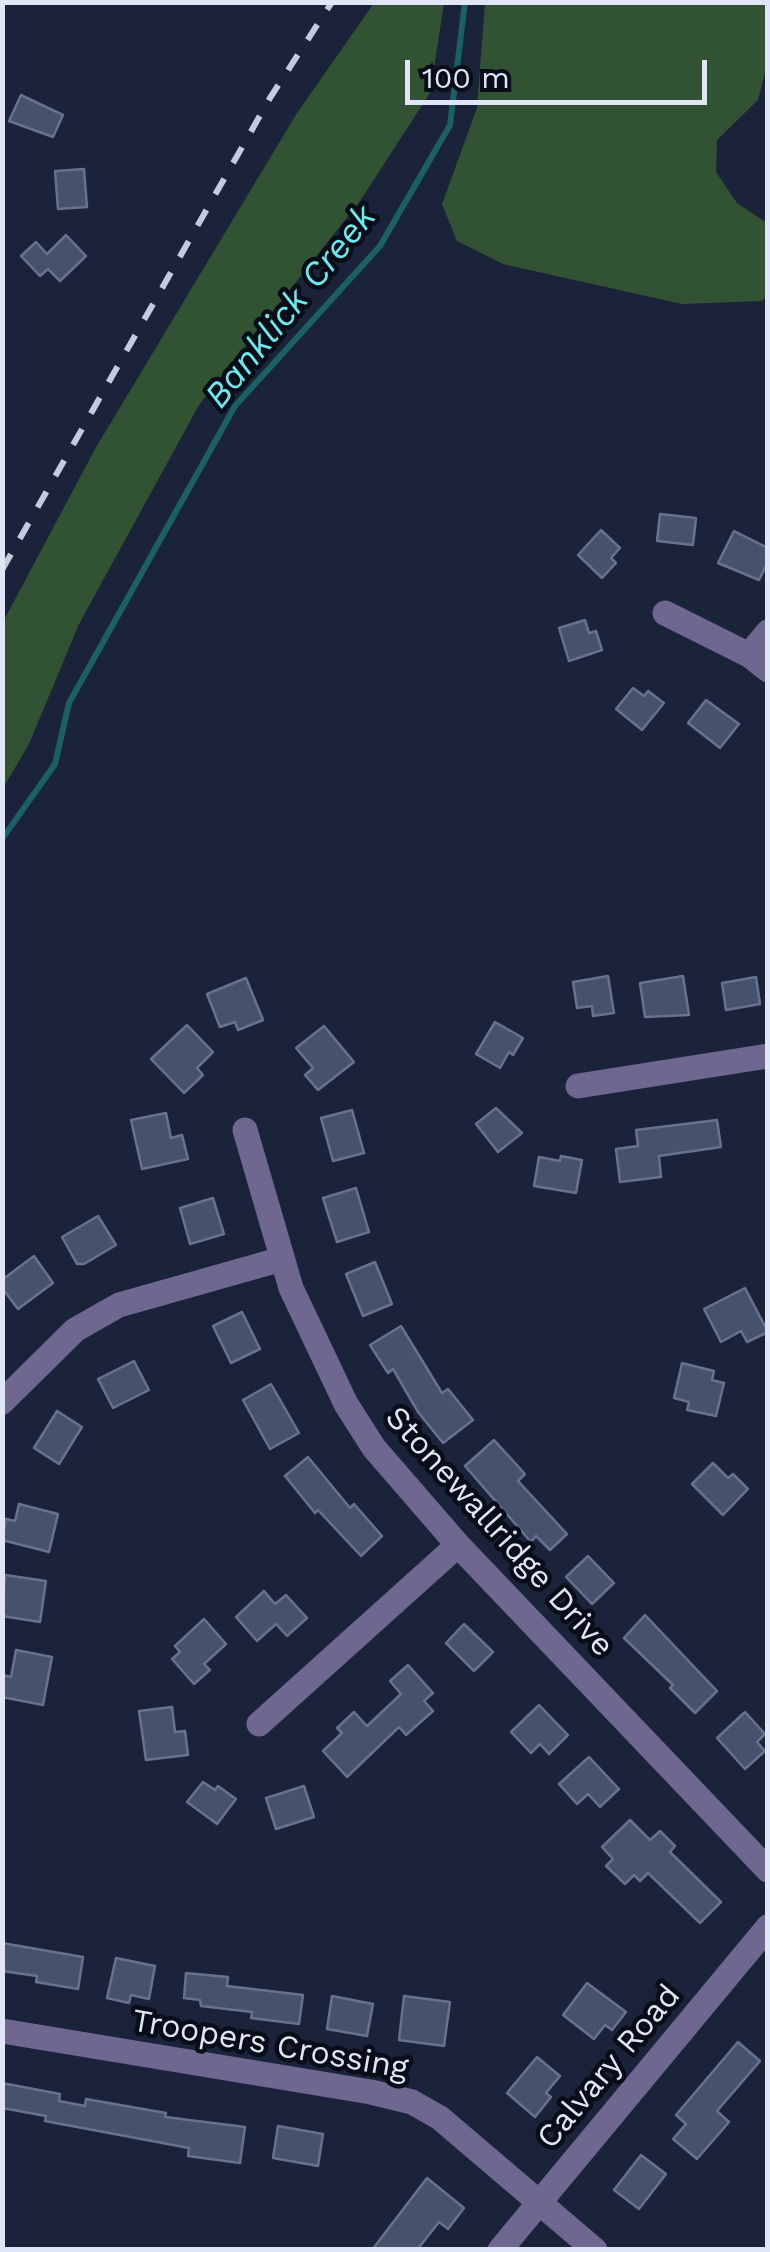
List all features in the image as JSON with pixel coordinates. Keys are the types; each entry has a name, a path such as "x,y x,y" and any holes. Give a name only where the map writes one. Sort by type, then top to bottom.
{"street":[{"path":"664,613 758,662 768,632"},
{"path":"578,1086 768,1056"},
{"name":"Stonewallridge Drive","path":"245,1130 282,1259 318,1348 374,1448 458,1545 768,1870"},
{"path":"2,1402 74,1330 119,1305 282,1259"},
{"path":"260,1724 458,1545"},
{"name":"Calvary Road","path":"500,2250 768,1927"},
{"name":"Troopers Crossing","path":"2,2031 412,2102 440,2118 595,2250"}],"green space":[{"path":"374,3 444,3 430,93 360,201 199,405 79,624 29,744 3,788 3,622 95,449 297,113"},
{"path":"485,3 767,3 767,65 758,100 717,140 716,172 737,203 767,223 767,297 762,301 682,304 503,264 457,241 442,204 477,108"}],"building":[{"path":"21,95 63,115 53,137 9,121"},
{"path":"84,169 87,207 58,209 55,171"},
{"path":"66,235 86,256 60,281 48,269 40,276 21,256 36,242 47,254"},
{"path":"660,514 696,518 693,545 657,541"},
{"path":"601,530 620,548 611,558 616,563 602,578 578,555"},
{"path":"734,531 768,548 768,562 759,580 718,563"},
{"path":"585,620 589,633 596,631 602,650 569,661 559,628"},
{"path":"633,688 644,696 648,691 664,703 642,730 616,709"},
{"path":"706,700 739,724 720,748 688,723"},
{"path":"608,976 614,1013 593,1016 592,1006 577,1008 573,982"},
{"path":"683,976 689,1015 645,1017 640,983"},
{"path":"756,977 760,1004 726,1010 722,983"},
{"path":"246,978 263,1020 238,1030 235,1022 220,1027 207,994"},
{"path":"495,1022 523,1038 500,1068 476,1054"},
{"path":"187,1025 213,1052 197,1068 203,1075 184,1093 151,1059"},
{"path":"324,1026 354,1062 318,1090 305,1075 313,1068 296,1048"},
{"path":"496,1108 522,1133 498,1152 476,1124"},
{"path":"352,1110 364,1153 333,1161 321,1118"},
{"path":"166,1113 171,1138 182,1135 188,1159 142,1169 131,1120"},
{"path":"717,1120 721,1147 659,1156 661,1177 620,1182 616,1149 638,1146 636,1130"},
{"path":"561,1156 582,1160 576,1193 534,1186 539,1157 560,1161"},
{"path":"356,1188 369,1232 337,1242 323,1198"},
{"path":"213,1198 224,1234 190,1244 180,1208"},
{"path":"98,1216 116,1245 84,1264 77,1264 62,1237"},
{"path":"34,1256 53,1283 18,1309 2,1288 2,1280"},
{"path":"375,1262 392,1304 363,1316 346,1274"},
{"path":"745,1288 768,1332 747,1342 741,1331 721,1342 704,1309"},
{"path":"242,1312 260,1349 231,1363 213,1326"},
{"path":"401,1326 442,1393 448,1389 473,1420 443,1443 418,1412 393,1369 388,1373 370,1345"},
{"path":"134,1361 149,1390 113,1408 98,1379"},
{"path":"682,1363 714,1371 712,1380 724,1383 716,1416 687,1410 689,1402 674,1398"},
{"path":"271,1384 299,1433 270,1449 243,1400"},
{"path":"57,1411 82,1427 59,1464 34,1448"},
{"path":"494,1440 525,1474 518,1481 567,1534 550,1550 536,1536 531,1542 465,1466"},
{"path":"308,1457 350,1508 354,1504 382,1536 361,1556 318,1510 315,1513 285,1476"},
{"path":"713,1463 728,1478 733,1474 748,1489 723,1515 692,1484"},
{"path":"19,1504 58,1514 49,1552 2,1540 6,1519 15,1521"},
{"path":"588,1556 614,1583 592,1604 566,1577"},
{"path":"5,1575 46,1581 40,1622 2,1616"},
{"path":"264,1591 275,1604 286,1595 307,1618 287,1636 276,1624 257,1641 236,1617"},
{"path":"645,1615 717,1691 695,1713 670,1688 673,1685 624,1638"},
{"path":"204,1619 226,1644 204,1664 210,1670 194,1684 172,1659 180,1652 175,1646"},
{"path":"464,1624 493,1652 474,1671 446,1643"},
{"path":"16,1650 52,1657 43,1705 2,1697 2,1675 11,1677"},
{"path":"408,1665 433,1693 424,1701 433,1711 406,1735 399,1727 347,1777 323,1751 342,1733 337,1728 354,1712 367,1726 401,1694 390,1681"},
{"path":"539,1705 568,1735 549,1754 540,1744 531,1753 511,1732"},
{"path":"172,1707 175,1732 185,1731 188,1755 146,1760 139,1711"},
{"path":"745,1712 765,1734 757,1742 765,1751 745,1769 717,1738"},
{"path":"589,1757 619,1789 600,1807 588,1794 577,1804 559,1784"},
{"path":"203,1782 215,1790 218,1786 236,1799 217,1824 187,1802"},
{"path":"304,1786 314,1817 276,1829 266,1798"},
{"path":"630,1820 650,1840 660,1831 675,1846 670,1852 721,1902 700,1923 648,1873 640,1881 634,1875 625,1884 606,1866 613,1859 602,1847"},
{"path":"2,1943 83,1957 78,1989 36,1982 37,1976 2,1971"},
{"path":"116,1958 155,1966 149,1999 131,1995 129,2003 107,1998"},
{"path":"186,1973 228,1977 227,1986 303,1995 299,2024 251,2018 252,2012 201,2006 200,2000 184,1998"},
{"path":"587,1983 626,2012 612,2030 605,2025 594,2039 563,2015"},
{"path":"332,1996 373,2004 367,2036 327,2029"},
{"path":"404,1996 450,2002 444,2046 399,2040"},
{"path":"738,2042 760,2061 717,2111 729,2122 697,2159 673,2139 686,2124 676,2115"},
{"path":"537,2057 560,2076 546,2093 551,2097 535,2117 507,2093"},
{"path":"2,2083 60,2094 59,2101 85,2106 86,2099 166,2113 165,2117 245,2127 240,2163 188,2156 189,2148 45,2121 46,2116 2,2108"},
{"path":"278,2126 323,2134 318,2166 273,2158"},
{"path":"641,2155 666,2174 639,2209 614,2190"},
{"path":"427,2178 464,2208 448,2229 439,2222 417,2250 372,2250"}],"waterway":[{"name":"Banklick Creek","path":"2,839 55,764 69,703 235,406 380,246 450,125 465,2"}],"railway":[{"path":"2,570 270,98 332,2"}]}
